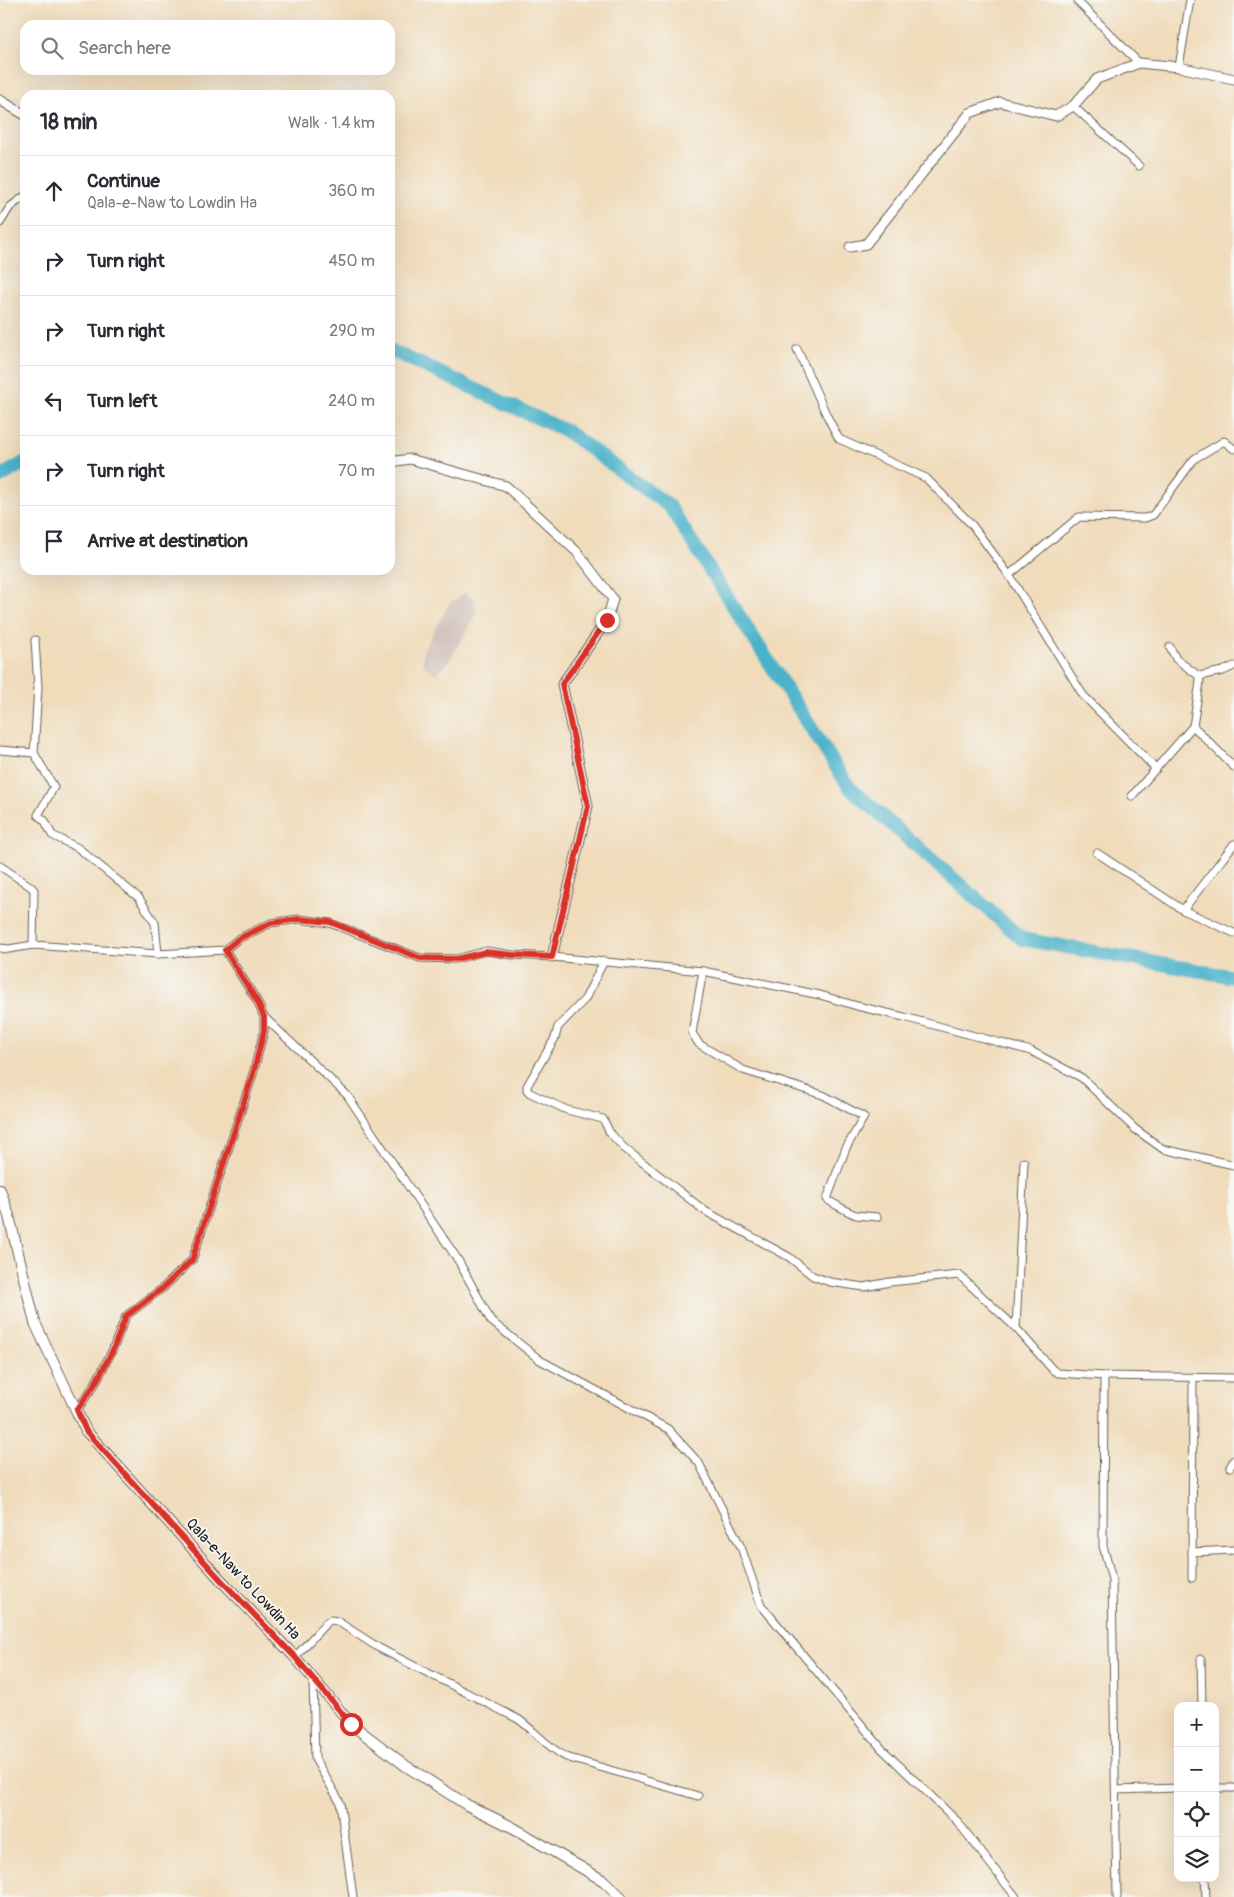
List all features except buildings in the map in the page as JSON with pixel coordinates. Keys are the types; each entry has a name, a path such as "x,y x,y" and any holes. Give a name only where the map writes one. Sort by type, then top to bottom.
{"main road":[{"name":"Qala-e-Naw to Lowdin Ha","path":"0,1190 9,1216 35,1322 86,1431 221,1580 295,1657 351,1724 406,1766 467,1805 512,1827 604,1881 621,1897"}],"street":[{"path":"1179,67 1190,0"},
{"path":"1078,2 1139,63"},
{"path":"850,247 866,244 970,113 1000,102 1056,116 1073,106 1097,80 1139,63 1179,67 1234,80"},
{"path":"0,100 20,112"},
{"path":"1073,106 1139,166"},
{"path":"0,223 10,207 20,200"},
{"path":"797,349 839,439 926,478 972,525 1009,575 1083,695 1156,769"},
{"path":"1009,575 1079,517 1145,518 1153,515 1194,460 1224,441 1234,449"},
{"path":"395,461 410,459 506,486 577,552 613,599 607,620 562,684 588,806 552,957"},
{"path":"35,640 38,687 34,753 54,786 38,815 45,821 52,835 78,848 139,898 155,922 158,954"},
{"path":"1132,796 1193,726 1200,682 1199,676 1176,659 1170,647"},
{"path":"1199,676 1223,671 1234,666"},
{"path":"1193,726 1234,768"},
{"path":"0,750 34,753"},
{"path":"1182,910 1234,844"},
{"path":"1097,853 1182,910 1234,933"},
{"path":"0,866 32,888 34,945"},
{"path":"0,948 9,949 34,945 158,954 225,950 238,939 271,923 299,919 330,922 420,958 456,959 486,952 703,971 820,995 1031,1052 1082,1078 1135,1129 1163,1149 1234,1165"},
{"path":"225,950 257,1001 264,1017 347,1096 458,1260 491,1321 540,1360 668,1429 699,1463 741,1547 761,1605 882,1749 957,1821 1016,1897"},
{"path":"604,961 585,999 558,1027 555,1038 527,1086 527,1090 567,1110 604,1119 610,1133 624,1148 705,1211 789,1257 813,1276 830,1282 864,1287 890,1282 959,1275 1016,1328 1053,1370 1058,1373 1104,1376 1234,1378"},
{"path":"703,971 692,1033 699,1044 743,1070 822,1095 864,1117 846,1148 827,1200 855,1215 877,1217"},
{"path":"77,1410 95,1384 112,1352 126,1316 164,1287 192,1260 253,1074 264,1031 264,1017"},
{"path":"1016,1328 1024,1162"},
{"path":"1104,1376 1103,1546 1112,1579 1117,1897"},
{"path":"1192,1578 1193,1377"},
{"path":"1192,1552 1234,1550"},
{"path":"295,1657 327,1622 331,1620 337,1622 379,1648 518,1719 532,1729 553,1750 566,1757 698,1796"},
{"path":"1201,1659 1202,1702"},
{"path":"313,1679 315,1759 340,1802 353,1897"},
{"path":"1116,1790 1174,1788"},
{"path":"1219,1788 1234,1788"},
{"path":"1205,1882 1206,1897"}],"shaded area":[{"path":"465,593 473,599 477,614 447,664 436,674 423,665 423,650 449,604"}],"waterway":[{"path":"395,352 566,431 669,506 849,787 1022,939 1234,977"},
{"path":"0,477 20,465"}],"route":[{"path":"351,1724 295,1657 221,1580 86,1431 77,1410 95,1384 112,1352 126,1316 164,1287 192,1260 253,1074 264,1031 264,1017 257,1001 225,950 238,939 271,923 299,919 330,922 420,958 456,959 486,952 552,957 588,806 562,684 607,620"}]}
